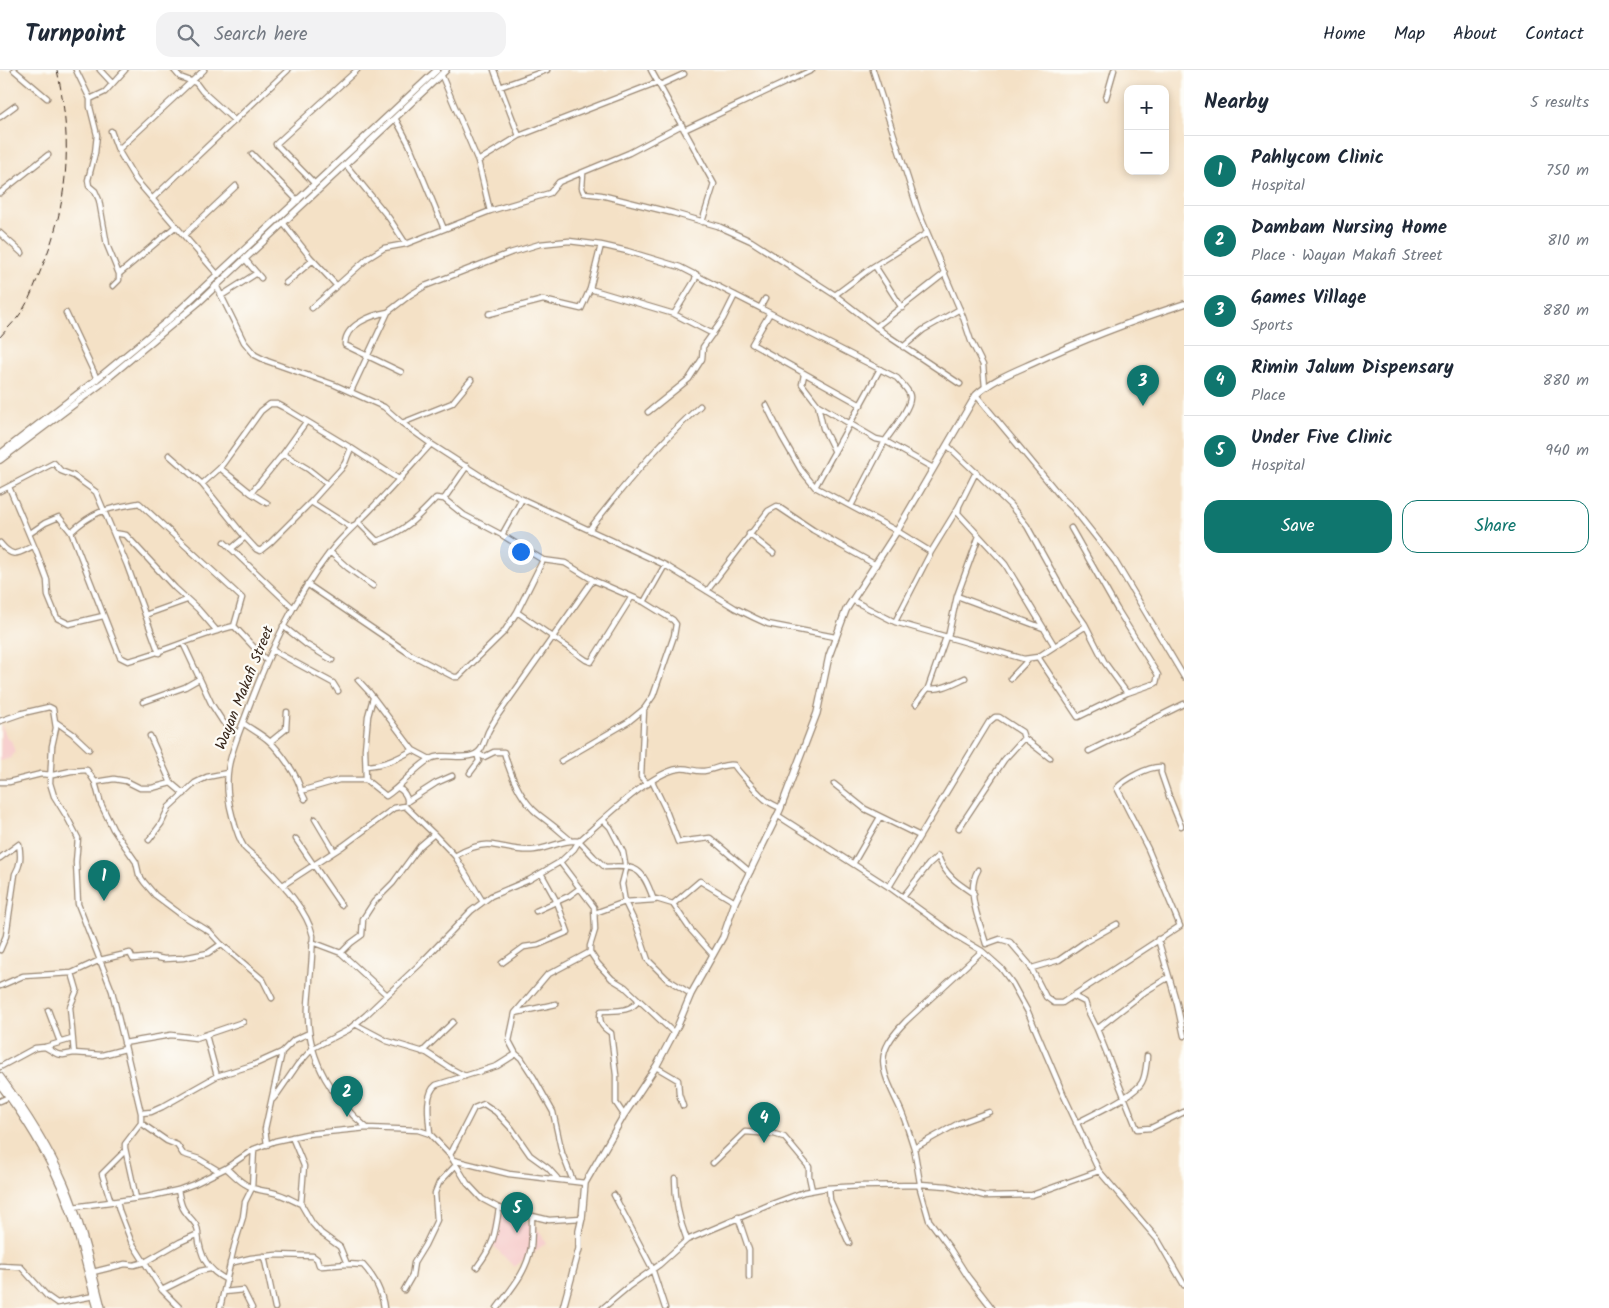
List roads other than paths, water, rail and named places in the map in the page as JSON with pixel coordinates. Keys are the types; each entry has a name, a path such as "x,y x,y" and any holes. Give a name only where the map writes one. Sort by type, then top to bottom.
{"street":[{"path":"14,70 47,98"},
{"path":"76,70 90,98 90,107 98,140 89,176 89,186 95,191 99,200 107,245 119,274 119,280 113,286"},
{"path":"100,70 112,83"},
{"path":"90,98 105,92 125,70"},
{"path":"174,70 180,77 188,81 193,80"},
{"path":"118,150 204,70"},
{"path":"152,199 288,70"},
{"path":"346,70 350,76"},
{"path":"315,184 276,144 357,70"},
{"path":"494,70 519,136"},
{"path":"500,87 547,70"},
{"path":"650,70 714,184 702,222"},
{"path":"312,308 368,258 384,248 406,244 490,211 550,193 559,182 583,174 812,70"},
{"path":"873,70 916,204 983,365 984,387"},
{"path":"1106,98 1114,70"},
{"path":"0,454 198,302 244,258 284,224 395,118 441,71"},
{"path":"441,71 478,161 490,211"},
{"path":"0,460 101,384 315,184 441,71"},
{"path":"478,161 519,136 658,82 660,85 684,74"},
{"path":"193,80 235,121"},
{"path":"0,117 15,106"},
{"path":"395,118 409,144 444,228"},
{"path":"111,131 118,150 136,180 218,275"},
{"path":"252,154 298,201"},
{"path":"0,193 48,155"},
{"path":"346,165 389,218 406,244"},
{"path":"583,174 582,188 584,193 718,226 751,241 835,295 876,327 960,384"},
{"path":"184,235 236,186"},
{"path":"284,224 337,286"},
{"path":"119,274 176,226"},
{"path":"0,233 22,253"},
{"path":"835,295 927,233"},
{"path":"401,372 345,345 345,339 351,329 374,315 388,312 425,286 510,253 540,244 569,241 601,245 656,259 696,274 880,369 897,378 909,392 910,398 907,407 886,441 851,506"},
{"path":"489,314 543,300 581,309 590,289 601,245"},
{"path":"244,258 262,278"},
{"path":"286,283 313,260"},
{"path":"876,266 902,308"},
{"path":"221,296 257,273"},
{"path":"876,327 945,273"},
{"path":"674,314 695,280 696,274"},
{"path":"216,286 244,342 255,355 351,392 384,407 402,424 493,484 665,565 735,608 768,624 835,637"},
{"path":"590,289 674,314 713,334"},
{"path":"648,412 689,379 702,360 703,347 713,334 735,295"},
{"path":"760,308 765,299"},
{"path":"563,1308 579,1249 579,1231 585,1183 624,1115 656,1067 674,1033 691,994 723,937 735,902 781,808 817,713 835,637 846,610 897,531 976,395 984,387 1065,348 1100,333 1184,304"},
{"path":"903,346 923,330 960,309"},
{"path":"351,392 388,312"},
{"path":"66,313 97,379"},
{"path":"770,313 752,344 861,405"},
{"path":"815,487 880,369"},
{"path":"802,372 804,375 802,384 818,404 876,439 886,441 933,468"},
{"path":"402,424 452,403 471,380"},
{"path":"976,395 1115,560 1184,677"},
{"path":"202,484 220,468 262,411 270,404 277,404 400,480"},
{"path":"818,404 823,428 834,450"},
{"path":"766,405 801,470 815,487 897,531 931,552"},
{"path":"589,530 633,475 678,426 700,406"},
{"path":"251,493 306,422"},
{"name":"Wayan Makafi Street","path":"367,1128 354,1117 320,1071 309,1033 311,928 283,885 245,848 240,840 232,816 227,791 227,773 230,756 266,660 292,607 330,552 400,480 431,444"},
{"path":"948,446 1010,504 1027,526 1068,600 1086,626 1105,663 1127,693"},
{"path":"169,455 202,484 244,537 260,551 311,502 345,463 351,448"},
{"path":"283,454 308,469 326,484"},
{"path":"0,491 54,464 96,492 114,533 159,653"},
{"path":"444,498 467,466"},
{"path":"220,468 267,504"},
{"path":"895,622 931,552 959,506 976,472"},
{"path":"9,486 47,580 48,596 58,618 69,624 103,616"},
{"path":"358,522 377,540 395,535 436,498 444,498 464,515 543,560 565,563 593,580 644,602 673,620 676,626 653,696 644,709 628,722 561,761"},
{"path":"502,535 522,499"},
{"path":"311,502 352,528"},
{"path":"71,532 84,520 103,509 139,503 242,598 234,626"},
{"path":"707,591 768,511 776,506 813,530 876,565"},
{"path":"959,506 958,513 1005,564 1054,645"},
{"path":"29,534 59,517 71,532 120,657 128,661 159,653 217,630 234,626"},
{"path":"1038,657 1078,717 1127,693 1156,683 1158,675 1117,609 1071,528"},
{"path":"114,533 126,535 217,630"},
{"path":"750,534 773,553"},
{"path":"916,704 928,688 947,637 957,596 978,536"},
{"path":"231,549 244,537"},
{"path":"224,542 292,607"},
{"path":"0,543 10,553 17,554 33,546"},
{"path":"330,552 373,586"},
{"path":"307,584 410,654 454,677 462,675 499,637 517,612 543,560"},
{"path":"644,602 665,565"},
{"path":"477,753 498,715 593,580"},
{"path":"957,596 1043,628"},
{"path":"517,612 590,662 631,598"},
{"path":"145,615 187,600"},
{"path":"852,600 895,622 1028,660"},
{"path":"234,626 266,660"},
{"path":"283,626 307,645 332,660"},
{"path":"1011,678 1028,660 1038,657 1086,626"},
{"path":"183,643 212,705 223,722 238,733"},
{"path":"272,650 333,683 338,691"},
{"path":"928,688 933,690 965,678"},
{"path":"143,702 185,687 199,679"},
{"path":"358,680 413,750 430,759"},
{"path":"366,780 365,749 368,716 373,698"},
{"path":"1089,751 1184,704"},
{"path":"0,721 49,707 53,709 56,722 49,774 50,783 54,796 78,838 76,862 78,904 112,991 141,1114 141,1123 125,1144 136,1198"},
{"path":"644,709 641,777 650,783 665,808 678,842 710,838 750,872"},
{"path":"270,742 286,728 287,712"},
{"path":"889,886 989,722 995,717 999,717 1022,732 1024,738 1050,758"},
{"path":"56,722 73,734 88,749"},
{"path":"243,723 270,742 290,767 305,798"},
{"path":"150,736 171,782 184,794"},
{"path":"959,828 1004,760 1024,738"},
{"path":"366,766 379,765 397,759 413,750"},
{"path":"301,791 339,780 366,780 386,796 398,788 403,781 430,759 442,756 460,757 477,753 484,756 494,752 504,752 520,792 537,813 553,824 569,840"},
{"path":"470,773 479,762 477,753"},
{"path":"272,1099 298,1064 313,1048 355,1024 421,963 471,910 491,896 541,874 560,862 574,849 579,841 622,802 650,783 676,769 704,771 728,764 734,765 737,771 758,794 768,802 781,808"},
{"path":"978,870 974,878 974,906 986,944 1000,939 1010,942 1032,968 1046,996 1054,1003 1062,1003 1180,926 1148,849 1117,788 1123,781 1156,766 1161,767 1161,773 1181,826"},
{"path":"0,782 9,782 41,774 87,770 95,782 101,804 113,829 136,862 139,875 144,882 155,895 179,914 210,932 221,944 263,980 272,998"},
{"path":"149,840 161,824 169,807 179,796 184,794 195,783 207,777 227,773"},
{"path":"283,885 394,808 406,803 436,783 452,776"},
{"path":"95,782 114,779 126,781 140,788 152,788 171,782"},
{"path":"834,784 865,809 920,836"},
{"path":"398,788 405,794 406,803 454,856 483,902"},
{"path":"777,816 889,886 955,935 982,951 1001,968 1019,994 1099,1171 1158,1240 1184,1285"},
{"path":"853,864 880,817"},
{"path":"315,818 334,851"},
{"path":"603,820 623,852 626,869 622,884 625,902 637,927 648,960 667,978 691,994"},
{"path":"341,953 362,935 363,919 374,902 393,883 420,846 434,834"},
{"path":"296,839 342,905"},
{"path":"454,856 470,848 482,845 492,845 519,851 558,845 569,840 579,841 605,867 625,866 640,872 654,898 673,904 690,929 713,955"},
{"path":"0,858 19,844 21,853 19,866 15,874 6,936 0,950"},
{"path":"904,897 929,864 938,856 943,870 974,894"},
{"path":"560,862 594,907 595,930 590,952 612,979 625,987 674,1033"},
{"path":"502,963 524,946 538,945 568,932 557,902 541,874"},
{"path":"673,904 700,881 735,902"},
{"path":"536,910 557,902 580,888"},
{"path":"595,913 625,902 661,900"},
{"path":"1032,968 1059,960 1116,924"},
{"path":"1158,939 1177,1004 1184,1036"},
{"path":"312,942 341,953 387,995"},
{"path":"0,986 23,976 72,973 100,960 130,953 133,959 154,956 164,959 183,958 208,953 221,944"},
{"path":"982,951 894,1034 884,1052 883,1063 886,1080 905,1118 914,1148 919,1185 929,1220 992,1308"},
{"path":"574,1181 562,1153 553,1112 522,1058 516,1054 509,1041 515,1013 547,975 590,952"},
{"path":"72,973 77,990 70,1008 74,1053"},
{"path":"1097,1028 1146,991 1169,977"},
{"path":"1073,996 1085,1002 1137,1129 1151,1128 1184,1112"},
{"path":"624,1115 616,1103 616,1075 611,1033 602,1026 599,1018 601,1012 630,1009 638,1001"},
{"path":"515,1013 556,1004"},
{"path":"48,1010 60,1042"},
{"path":"124,1043 171,1035 196,1038 243,1022"},
{"path":"422,1052 454,1022"},
{"path":"355,1024 387,1040 428,1053 465,1076"},
{"path":"141,1114 162,1107 217,1076 254,1065 282,1052 294,1040 309,1033"},
{"path":"206,1034 217,1076"},
{"path":"0,1067 28,1050 72,1039"},
{"path":"45,1047 57,1054 63,1055 74,1053 102,1055 125,1049"},
{"path":"267,1145 265,1129 282,1052"},
{"path":"430,1134 429,1099 436,1085 498,1066 516,1054"},
{"path":"1076,1123 1124,1098 1142,1083 1147,1056"},
{"path":"656,1067 678,1080 683,1106"},
{"path":"0,1076 36,1127 54,1160 74,1207 102,1308"},
{"path":"0,1085 33,1132 61,1188 97,1308"},
{"path":"0,1102 9,1097"},
{"path":"450,1155 474,1108 484,1104 496,1112 512,1129 530,1155 548,1168 557,1178"},
{"path":"914,1148 959,1123 989,1112"},
{"path":"141,1123 167,1141 177,1145 183,1154 199,1159 219,1171"},
{"path":"74,1207 178,1190 226,1168 254,1149 292,1138 348,1129 367,1128 418,1130 430,1134 450,1155 467,1183 482,1199 499,1208 549,1220 582,1218"},
{"path":"713,1163 745,1132 779,1135 790,1142 809,1167 812,1190"},
{"path":"292,1138 304,1166 302,1204 312,1224 340,1247 347,1264"},
{"path":"220,1308 245,1202 252,1188 254,1149"},
{"path":"110,1202 102,1174 125,1151"},
{"path":"455,1163 509,1174 557,1178 585,1183"},
{"path":"404,1290 412,1276 414,1263 437,1220 434,1193 439,1182 455,1163"},
{"path":"226,1168 243,1183 252,1188 278,1193 289,1200 302,1204"},
{"path":"604,1308 652,1268 659,1265 686,1240 738,1217 812,1190 861,1186 919,1185 947,1186 985,1196 1032,1195 1099,1171"},
{"path":"675,1178 675,1198 686,1240"},
{"path":"829,1188 830,1200 849,1244"},
{"path":"178,1190 182,1207 196,1224 199,1231 200,1248 206,1262 215,1274 227,1280"},
{"path":"614,1195 652,1268 665,1308"},
{"path":"117,1201 131,1241 162,1290 180,1308"},
{"path":"477,1267 490,1249 495,1234 499,1208"},
{"path":"497,1308 518,1280 526,1265 531,1246 532,1216"},
{"path":"738,1217 749,1250 749,1276"},
{"path":"93,1272 125,1264 134,1265 145,1262 198,1234"},
{"path":"230,1263 264,1256 313,1256 317,1259 319,1265 322,1266 363,1265 371,1273 383,1298 384,1308"},
{"path":"264,1256 275,1308"},
{"path":"0,1266 21,1267 47,1296 56,1303 94,1296"},
{"path":"162,1290 200,1271 210,1269"},
{"path":"224,1292 244,1290 252,1308"}],"railway":[{"path":"0,337 22,312 28,301 50,247 57,222 62,197 66,148 65,122 57,70"}],"place":[{"name":"Games Village","path":"1143,406"},
{"name":"Pahlycom Clinic","path":"104,901"},
{"name":"Dambam Nursing Home","path":"347,1117"},
{"name":"Rimin Jalum Dispensary","path":"764,1143"},
{"name":"Under Five Clinic","path":"517,1233"}]}
